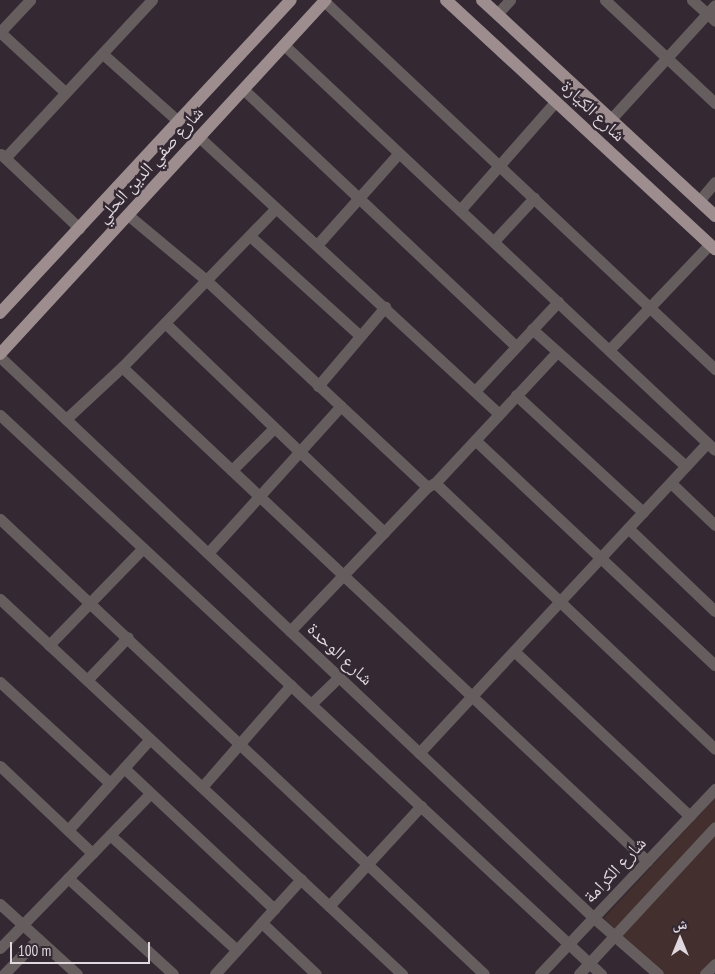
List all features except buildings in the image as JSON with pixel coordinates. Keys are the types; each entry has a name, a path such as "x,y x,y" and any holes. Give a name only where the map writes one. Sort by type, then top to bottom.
{"main road":[{"name":"شارع صفي الدين الحلي","path":"0,313 291,0"},
{"name":"شارع الكيارة","path":"446,0 712,247"},
{"name":"شارع الكيارة","path":"482,0 715,216"},
{"name":"شارع صفي الدين الحلي","path":"0,356 243,89 326,1"}],"street":[{"path":"30,0 0,32 65,92"},
{"path":"79,228 3,155 104,55 152,0"},
{"path":"497,14 510,0"},
{"path":"605,0 715,103"},
{"path":"611,119 667,58 712,14 692,0"},
{"path":"326,1 715,369"},
{"path":"284,45 711,447 686,466 419,753"},
{"path":"104,55 178,121"},
{"path":"243,89 516,346"},
{"path":"460,210 556,101"},
{"path":"199,137 499,414"},
{"path":"316,245 399,153"},
{"path":"699,201 715,182"},
{"path":"494,241 534,198"},
{"path":"66,419 122,367 276,208"},
{"path":"128,215 206,280 318,386 560,601 715,749"},
{"path":"250,236 359,335"},
{"path":"609,350 712,247"},
{"path":"475,391 558,302"},
{"path":"318,386 359,335 385,307"},
{"path":"165,323 384,532"},
{"path":"532,329 686,466"},
{"path":"290,631 475,440 557,352"},
{"name":"شارع الوحدة","path":"0,356 594,918 616,935 658,974"},
{"path":"122,367 647,862"},
{"path":"516,395 643,512"},
{"path":"208,553 341,406"},
{"path":"0,415 601,974"},
{"path":"232,470 274,428"},
{"path":"475,440 715,665"},
{"path":"672,483 715,525"},
{"path":"0,519 128,637 484,974"},
{"path":"628,528 715,611"},
{"path":"49,645 143,548"},
{"path":"0,599 402,974"},
{"path":"87,680 128,637"},
{"path":"514,651 690,816"},
{"path":"311,704 339,677"},
{"path":"0,682 110,783"},
{"path":"202,787 290,686"},
{"path":"68,830 150,739"},
{"path":"0,766 92,853"},
{"path":"124,768 274,909"},
{"name":"شارع الكرامة","path":"540,974 715,789"},
{"path":"0,948 150,794"},
{"path":"329,906 421,806"},
{"path":"579,974 715,827"},
{"path":"110,834 237,950"},
{"path":"68,878 173,974"},
{"path":"220,972 237,950 301,879"},
{"path":"0,904 77,974"},
{"path":"262,923 316,974"},
{"path":"4,974 38,939"},
{"path":"705,974 715,964"}],"shaded area":[{"path":"715,798 715,959 700,974 664,974 604,918"}]}
